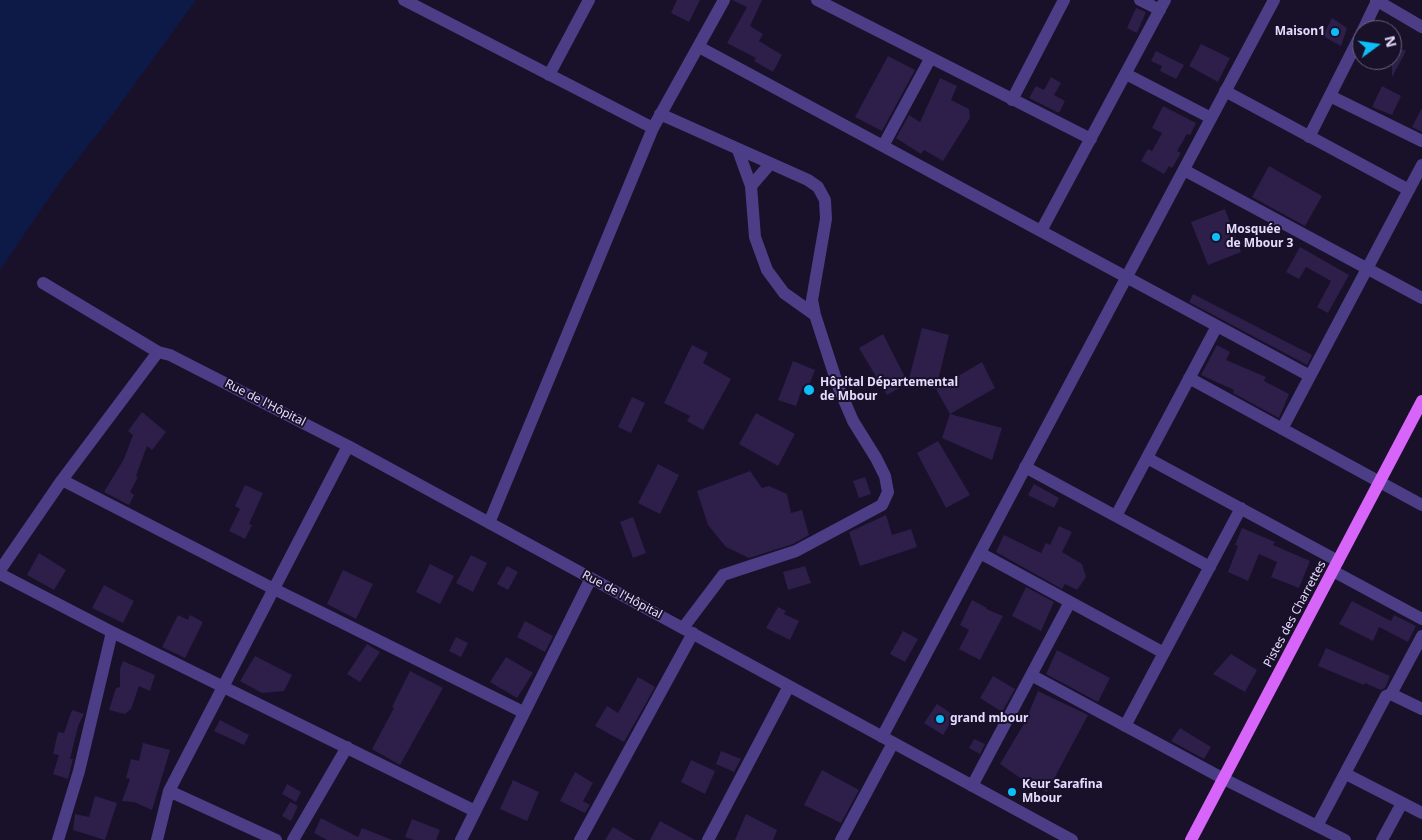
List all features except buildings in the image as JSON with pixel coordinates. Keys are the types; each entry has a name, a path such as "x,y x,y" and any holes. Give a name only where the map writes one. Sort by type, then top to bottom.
{"main road":[{"name":"Pistes des Charrettes","path":"1192,840 1422,401"}],"street":[{"path":"404,0 653,128"},
{"path":"549,75 589,0"},
{"path":"489,523 653,128 724,0"},
{"path":"817,0 837,5 930,59 1091,139"},
{"path":"1012,100 1064,0"},
{"path":"1041,231 1162,5 1140,0"},
{"path":"842,840 888,740 980,553 1274,0"},
{"path":"1367,20 1377,0 1422,26"},
{"path":"699,47 1310,376"},
{"path":"1309,137 1352,51"},
{"path":"883,146 930,59"},
{"path":"1126,74 1211,118"},
{"path":"1225,91 1409,190"},
{"path":"1330,96 1422,142"},
{"path":"580,840 688,631 723,575 796,551 882,505 888,492 885,476 853,421 838,386 815,315 812,300 826,219 825,200 818,187 808,180 660,114"},
{"path":"738,150 751,186 755,238 767,270 784,293 815,315"},
{"path":"751,186 770,164"},
{"path":"1282,429 1422,165"},
{"path":"1184,170 1422,298"},
{"name":"Rue de l'Hôpital","path":"43,284 164,353 348,446 888,740 972,786 1052,835 1072,840"},
{"path":"1116,516 1217,326"},
{"path":"0,570 62,480 164,353"},
{"path":"1189,378 1422,505"},
{"path":"157,840 169,791 348,446"},
{"path":"1147,458 1241,508 1422,619"},
{"path":"1026,467 1210,567"},
{"path":"62,480 274,589 523,712"},
{"path":"1125,726 1241,508"},
{"path":"980,553 1164,653"},
{"path":"0,574 112,632 475,811"},
{"path":"461,840 591,578"},
{"path":"972,786 1070,602"},
{"path":"58,840 79,771 112,632"},
{"path":"1317,826 1386,696 1391,694 1422,636"},
{"path":"1031,675 1224,779 1345,840"},
{"path":"708,840 789,686"},
{"path":"1391,694 1422,709"},
{"path":"293,840 347,747"},
{"path":"1346,774 1422,813"},
{"path":"169,791 276,840"},
{"path":"1382,840 1402,803"}],"water":[{"path":"0,0 196,0 113,114 62,179 0,270"}],"place":[{"name":"Maison1","path":"1335,32"},
{"name":"Mosquée de Mbour 3","path":"1216,237"},
{"name":"Hôpital Départemental de Mbour","path":"809,390"},
{"name":"grand mbour","path":"940,719"},
{"name":"Keur Sarafina Mbour","path":"1012,792"}]}
